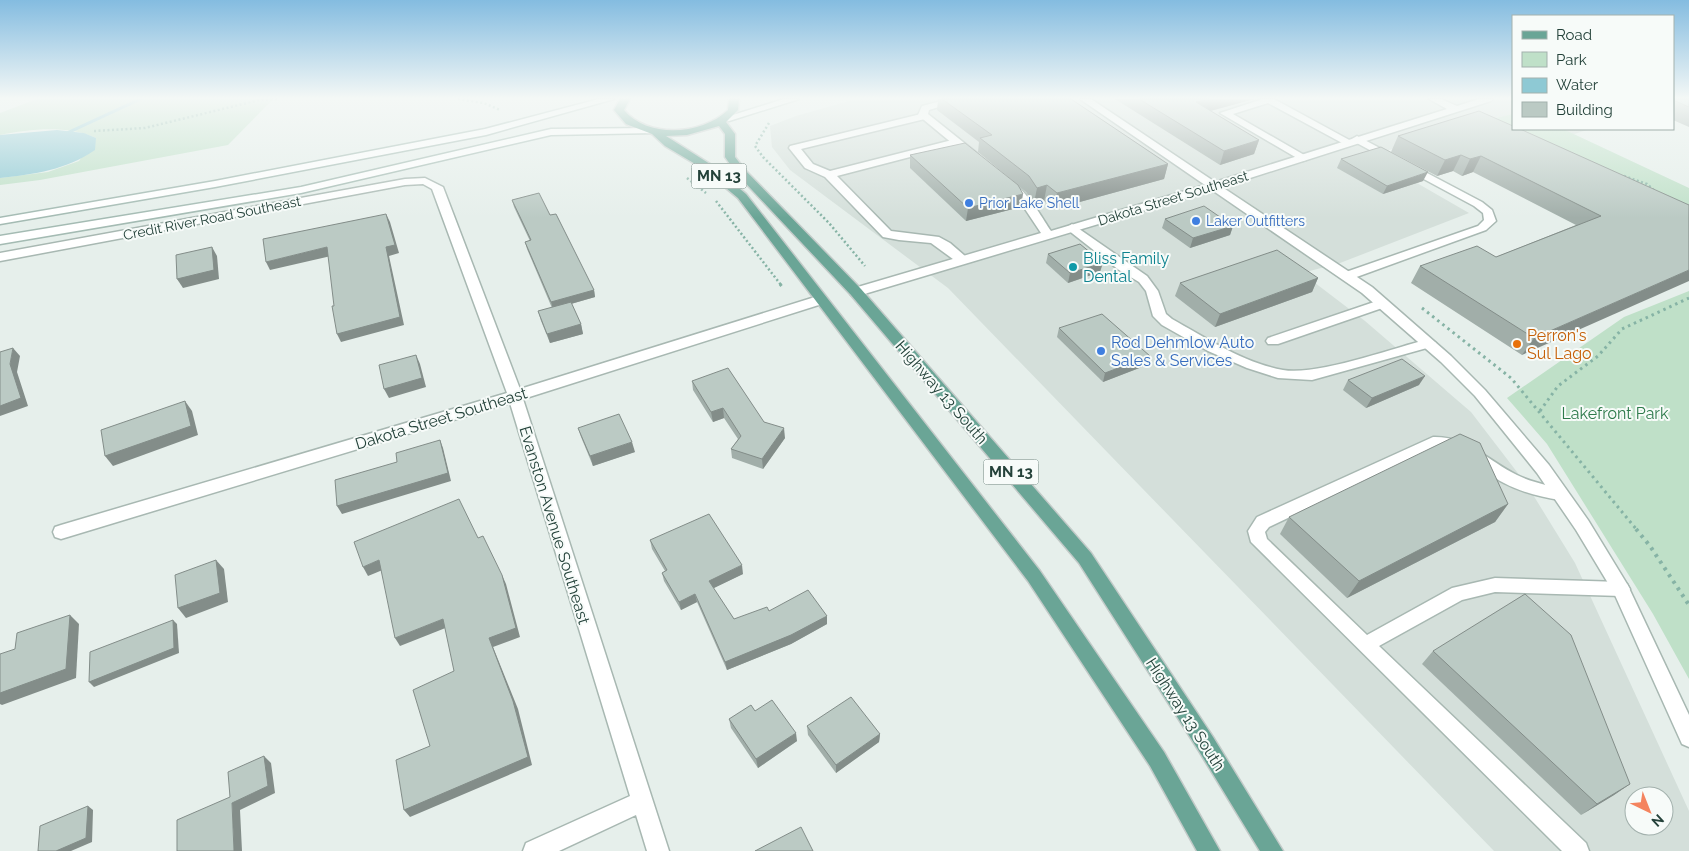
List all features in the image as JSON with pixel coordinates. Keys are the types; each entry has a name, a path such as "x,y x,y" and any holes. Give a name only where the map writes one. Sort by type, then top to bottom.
{"main road":[{"name":"MN 13","path":"662,139 706,166 742,196 820,300 1034,576 1157,759 1208,851"},
{"name":"Highway 13 South","path":"730,139 730,157 741,172 856,292 1085,558 1206,744 1272,851"}],"street":[{"path":"0,220 215,184 447,139"},
{"path":"0,240 301,190 522,139"},
{"path":"832,139 794,148 809,166 829,175 888,234 897,238 935,240 961,259"},
{"path":"952,139 985,165"},
{"path":"1144,139 1348,276 1383,303 1429,343 1480,394 1512,430 1560,494 1621,589 1689,737"},
{"path":"1269,139 1302,158"},
{"path":"1348,139 1478,204 1488,212 1490,221 1482,228 1348,276"},
{"name":"Dakota Street Southeast","path":"856,292 961,259 1214,186 1360,139"},
{"path":"829,175 956,142"},
{"path":"1000,177 1021,195 1048,235"},
{"name":"Credit River Road Southeast","path":"0,257 405,182 425,181"},
{"name":"Evanston Avenue Southeast","path":"425,181 437,186 515,396 641,802 658,851"},
{"path":"1072,228 1123,268 1143,279 1152,291 1160,316 1167,322 1213,348 1252,365 1283,375 1312,375 1429,343"},
{"name":"Dakota Street Southeast","path":"61,532 515,396 820,300"},
{"path":"1273,342 1383,303"},
{"path":"1560,494 1518,483 1458,445 1442,442 1432,443 1263,522 1256,531 1259,542 1578,851"},
{"path":"1364,645 1458,593 1495,585 1621,589"},
{"path":"534,851 641,802"}],"path":[{"path":"682,174 716,201 783,288"},
{"path":"1620,175 1642,181 1655,188 1660,199"},
{"path":"1540,412 1558,386 1598,356 1622,329 1689,298"},
{"path":"1417,304 1511,378 1650,546 1689,605"}],"shaded area":[{"path":"771,139 1426,139 1370,156 1469,213 1340,263 1302,273 1365,321 1471,412 1527,485 1575,563 1689,811 1689,851 1494,851 948,288 790,170 772,147"},
{"path":"1507,139 1560,139 1528,149"}],"green space":[{"path":"95,139 234,139 228,145 40,180 0,185 0,178 48,172 79,161"},
{"path":"1509,139 1584,139 1689,188 1689,225"},
{"name":"Lakefront Park","path":"1689,291 1689,679 1653,614 1547,444 1507,398 1624,317"}],"water":[{"path":"0,139 96,139 95,150 61,167 38,173 0,178"}],"building":[{"path":"981,139 1130,139 1168,164 1057,193 1047,185 1037,188 1029,176"},
{"path":"1204,139 1259,140 1224,151"},
{"path":"1403,139 1542,139 1689,205 1689,270 1534,338 1420,266 1477,246 1496,257 1601,216 1481,156 1470,159 1461,155 1445,160"},
{"path":"965,143 1018,185 1023,194 968,208 910,155"},
{"path":"1381,147 1428,172 1387,186 1341,159"},
{"path":"539,193 550,215 556,214 594,290 551,302 525,242 531,240 512,200"},
{"path":"1204,206 1233,226 1193,238 1165,219"},
{"path":"386,214 395,245 386,247 400,317 337,334 332,306 334,306 327,247 266,262 263,239"},
{"path":"1080,244 1103,263 1070,273 1048,254"},
{"path":"212,247 214,270 177,279 176,255"},
{"path":"1277,250 1318,278 1220,314 1180,283"},
{"path":"571,302 581,324 547,334 538,311"},
{"name":"Rod Dehmlow Auto Sales & Services","path":"1102,314 1150,356 1105,373 1059,328"},
{"path":"13,348 10,364 21,398 0,406 0,352"},
{"path":"416,355 422,378 384,389 379,365"},
{"path":"1402,359 1425,376 1372,398 1348,380"},
{"path":"728,368 764,422 784,428 762,459 731,449 741,436 723,408 711,412 692,381"},
{"path":"185,401 191,426 105,456 101,430"},
{"path":"619,414 632,442 590,456 578,428"},
{"path":"1460,434 1480,443 1508,504 1359,581 1289,517"},
{"path":"440,440 448,473 337,506 335,480 397,462 396,453"},
{"path":"459,499 478,538 483,536 502,575 516,628 489,638 513,701 528,757 404,810 396,760 430,746 413,690 454,671 443,619 395,638 379,560 363,567 354,542"},
{"path":"709,514 742,565 709,581 734,619 767,607 769,611 808,590 827,616 791,635 725,662 695,594 679,602 662,573 667,570 650,540"},
{"path":"216,560 220,593 178,608 175,575"},
{"path":"1525,594 1571,635 1630,784 1597,804 1433,651"},
{"path":"70,615 66,669 0,693 0,654 15,649 17,633"},
{"path":"173,620 174,648 89,682 90,652"},
{"path":"851,697 880,734 836,765 807,726"},
{"path":"772,700 796,733 756,759 729,719 751,705 755,711"},
{"path":"264,756 268,786 232,803 234,851 177,851 177,820 230,797 228,772"},
{"path":"88,806 86,838 56,851 38,851 40,826"},
{"path":"801,827 813,851 755,851"}],"place":[{"name":"Prior Lake Shell","path":"969,203"},
{"name":"Laker Outfitters","path":"1196,221"},
{"name":"Bliss Family Dental","path":"1073,267"},
{"name":"Perron's Sul Lago","path":"1517,344"},
{"name":"Rod Dehmlow Auto Sales & Services","path":"1101,351"}]}
